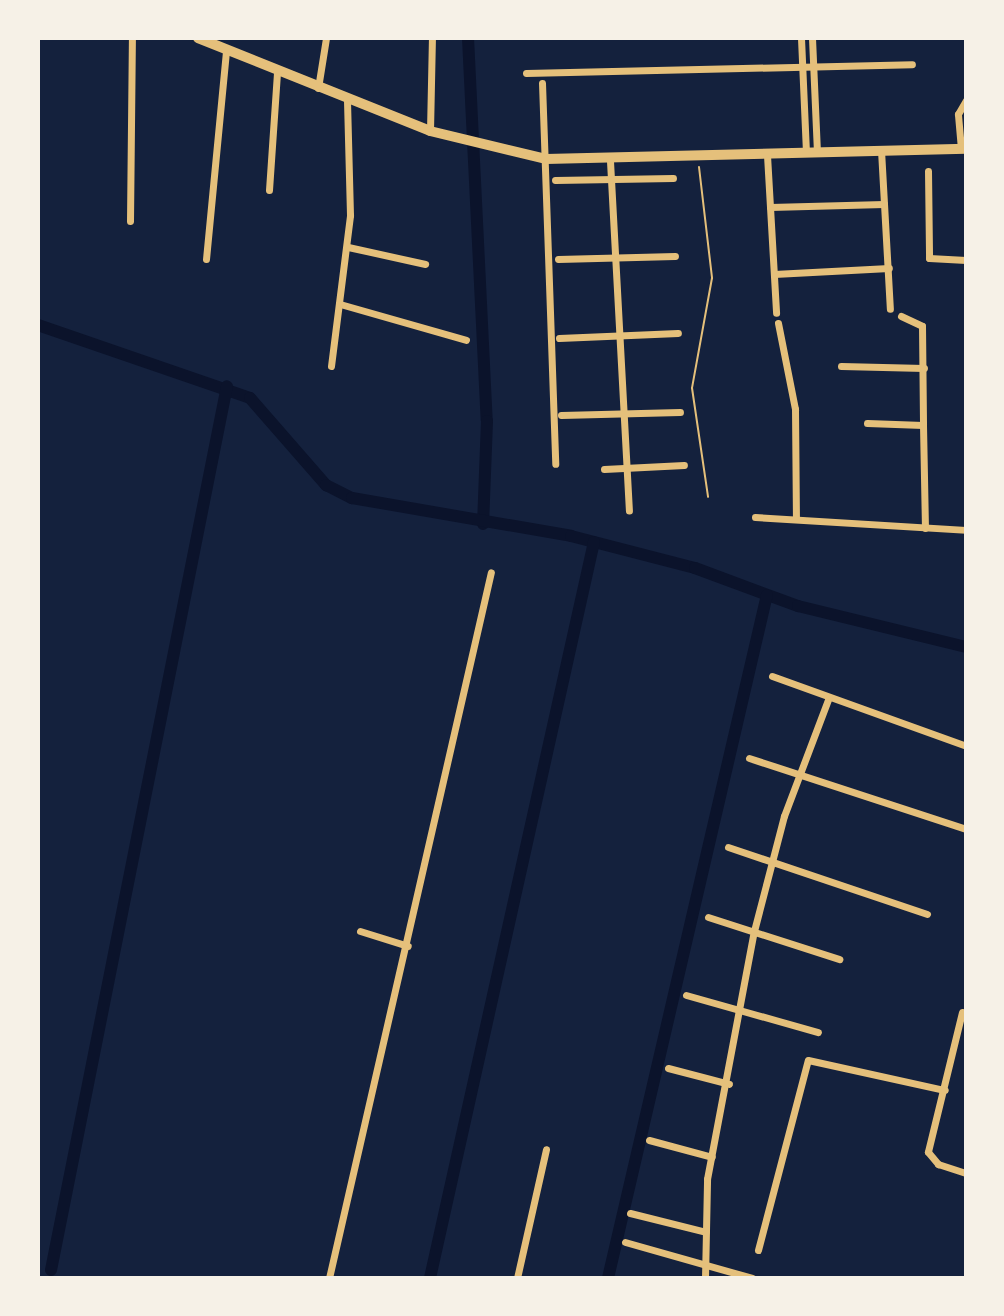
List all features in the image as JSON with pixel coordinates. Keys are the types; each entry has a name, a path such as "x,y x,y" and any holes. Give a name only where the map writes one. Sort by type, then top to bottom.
{"main road":[{"path":"198,38 317,90 430,131 546,159 610,161 963,149"}],"street":[{"path":"130,221 132,38"},
{"path":"317,90 326,38"},
{"path":"430,131 432,38"},
{"path":"801,38 812,152"},
{"path":"812,38 812,152"},
{"path":"206,259 226,52"},
{"path":"526,73 912,64"},
{"path":"269,190 277,73"},
{"path":"542,83 555,464"},
{"path":"963,149 958,114 966,100"},
{"path":"331,366 348,247 347,101"},
{"path":"881,150 890,309"},
{"path":"767,155 776,313"},
{"path":"610,161 629,510"},
{"path":"928,171 929,258 966,260"},
{"path":"555,180 673,178"},
{"path":"770,207 884,204"},
{"path":"348,247 425,264"},
{"path":"558,259 675,256"},
{"path":"774,274 889,268"},
{"path":"340,304 466,340"},
{"path":"901,316 922,326 925,528"},
{"path":"778,323 795,409 796,519"},
{"path":"559,338 678,333"},
{"path":"841,366 924,368"},
{"path":"561,415 680,412"},
{"path":"867,423 923,425"},
{"path":"604,469 684,465"},
{"path":"755,517 966,530"},
{"path":"329,1278 408,946 491,572"},
{"path":"772,676 966,746"},
{"path":"705,1278 712,1157 744,1011 754,931 772,862 829,697"},
{"path":"749,758 966,829"},
{"path":"728,847 927,914"},
{"path":"708,917 839,959"},
{"path":"360,931 408,946"},
{"path":"686,995 818,1032"},
{"path":"962,1012 928,1152 938,1164 966,1173"},
{"path":"758,1250 808,1060 945,1090"},
{"path":"668,1068 729,1084"},
{"path":"649,1140 712,1157"},
{"path":"517,1278 546,1149"},
{"path":"630,1213 706,1232"},
{"path":"625,1242 752,1278"}],"path":[{"path":"699,158 712,278 692,388 708,497"}],"waterway":[{"path":"468,38 487,421 483,524"},
{"path":"38,325 250,398 326,485 352,498 571,536 695,568 798,606 966,647"},
{"path":"51,1270 227,386"},
{"path":"430,1278 594,542"},
{"path":"608,1278 767,595"}]}
